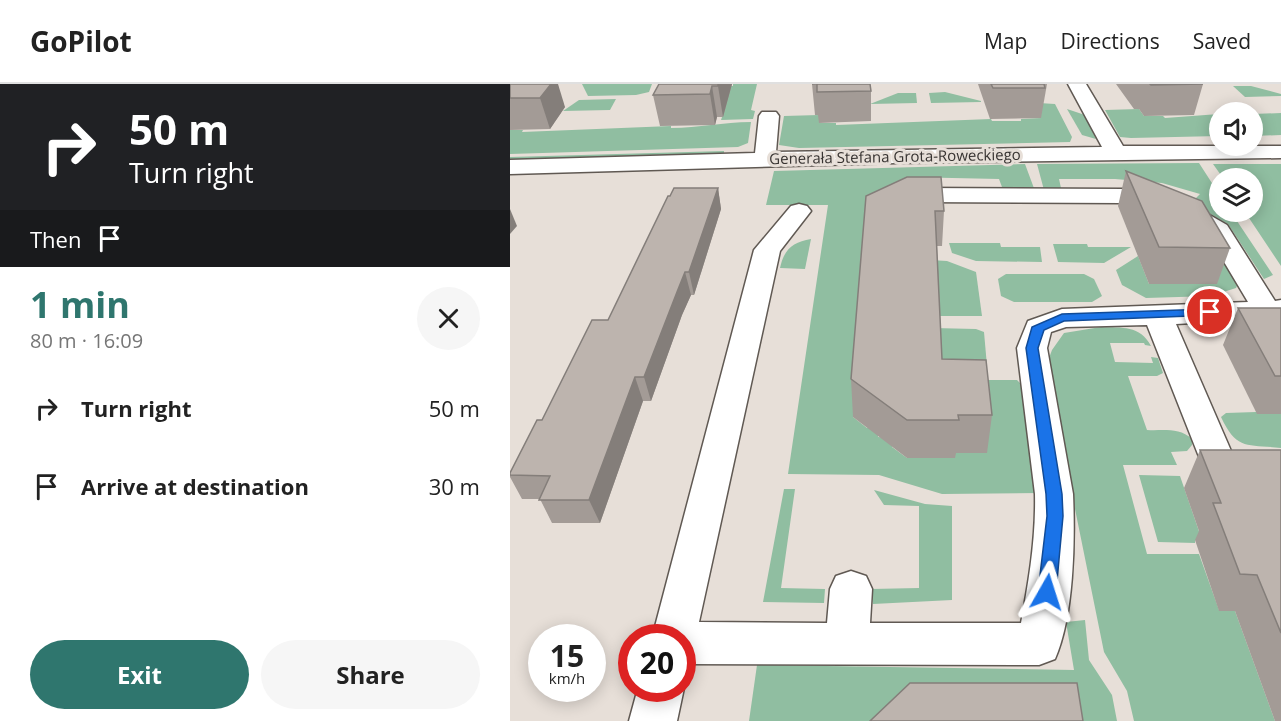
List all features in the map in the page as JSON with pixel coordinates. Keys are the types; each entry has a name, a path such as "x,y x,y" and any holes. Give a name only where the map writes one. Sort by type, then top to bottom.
{"street":[{"path":"1077,84 1116,152"},
{"path":"765,158 769,116"},
{"name":"Generała Stefana Grota-Roweckiego","path":"510,167 765,158 1116,152 1281,152"},
{"path":"920,195 1123,196 1179,207 1202,218 1218,230 1274,309"},
{"path":"677,624 767,250 799,212"},
{"path":"696,643 1039,644 1045,611 1055,516 1054,494 1032,348 1038,327 1062,318 1158,316 1274,309"},
{"path":"1158,316 1220,467"},
{"path":"847,642 851,589"},
{"path":"653,721 658,702"}],"green space":[{"path":"582,84 652,84 649,92 636,95 588,96"},
{"path":"733,84 757,84 751,110 755,111 753,119 721,120 726,105 727,86 733,86"},
{"path":"1233,86 1251,86 1281,94 1281,96 1245,97"},
{"path":"945,92 981,102 931,103 929,93"},
{"path":"898,93 916,93 917,103 870,104"},
{"path":"616,99 610,110 563,111 579,100"},
{"path":"1039,103 1055,104 1072,137 1070,142 799,148 779,145 784,116 819,115 819,123 836,123 836,125 991,119 992,121 1021,121 1021,119 1041,118 1038,111 1042,111"},
{"path":"1067,109 1085,115 1096,139 1082,135"},
{"path":"1139,109 1144,116 1163,116 1165,118 1209,115 1209,136 1120,137 1105,110"},
{"path":"1281,113 1281,135 1263,136 1263,114"},
{"path":"751,122 748,143 738,147 510,154 510,130 523,130 522,132 671,126 671,128 681,128"},
{"path":"724,151 724,155 510,162 510,157"},
{"path":"1199,163 1209,178 1209,213 1191,203 1200,194 1162,183 1115,179 1059,179 1061,188 1044,190 1037,164"},
{"path":"1025,164 1035,191 1008,191 1002,187 999,179 906,177 906,211 853,417 867,428 879,428 878,437 892,438 892,447 907,458 955,453 988,380 1017,380 1028,391 1040,493 942,494 879,475 788,474 828,205 766,205 774,171"},
{"path":"1213,164 1281,164 1281,266 1252,222 1263,222 1263,168 1216,168"},
{"path":"1224,222 1238,222 1273,275 1264,279"},
{"path":"811,239 805,269 780,268 784,256 794,244"},
{"path":"949,243 1000,243 1001,247 1040,247 1042,262 976,261 952,253"},
{"path":"1053,244 1131,247 1104,263 1058,262"},
{"path":"1138,256 1149,284 1221,258 1238,284 1236,288 1211,296 1146,298 1122,285 1116,270"},
{"path":"930,260 947,261 976,272 982,316 935,316"},
{"path":"1006,274 1084,274 1094,279 1102,296 1092,302 1014,302 1001,296 998,279"},
{"path":"1101,327 1136,331 1147,339 1151,346 1144,343 1110,343 1115,362 1153,363 1151,357 1158,358 1163,373 1157,376 1128,376 1147,430 1176,431 1192,439 1192,445 1187,451 1171,452 1177,465 1123,465 1147,554 1199,554 1219,610 1235,611 1275,721 1134,721 1127,691 1104,652 1046,366 1052,350 1064,333"},
{"path":"933,328 976,329 984,332 987,366 935,378"},
{"path":"1226,413 1281,414 1281,448 1244,444 1238,441 1232,436 1221,417"},
{"path":"1139,475 1180,476 1202,540 1195,540 1195,543 1158,542"},
{"path":"784,489 795,489 781,588 825,589 824,603 763,602"},
{"path":"874,490 925,504 952,506 952,600 873,604 871,589 919,588 919,506 884,505"},
{"path":"1085,620 1089,660 1112,695 1117,721 749,721 757,665 1074,670 1066,622"}],"building":[{"path":"510,84 551,84 540,98 510,98"},
{"path":"659,84 718,84 718,86 712,86 710,94 653,95"},
{"path":"817,84 870,84 871,91 817,92"},
{"path":"991,84 1044,84 1045,88 993,88"},
{"path":"1150,84 1203,84 1151,85"},
{"path":"1126,171 1202,201 1209,213 1209,222 1215,222 1230,248 1159,247"},
{"path":"907,177 941,177 944,211 935,211 942,359 986,360 992,415 958,415 959,420 907,420 851,379 866,196"},
{"path":"674,188 718,188 689,272 685,272 644,377 635,377 589,500 539,500 550,476 510,475 510,473 537,420 542,420 592,320 608,320"},
{"path":"1238,308 1281,308 1281,376 1275,376"},
{"path":"1200,450 1281,450 1281,633 1257,575 1240,574 1213,503 1221,503"},
{"path":"910,683 1077,683 1083,721 870,721"}],"route":[{"path":"1047,592 1055,516 1054,494 1032,348 1038,327 1062,318 1158,316 1210,312"}]}
